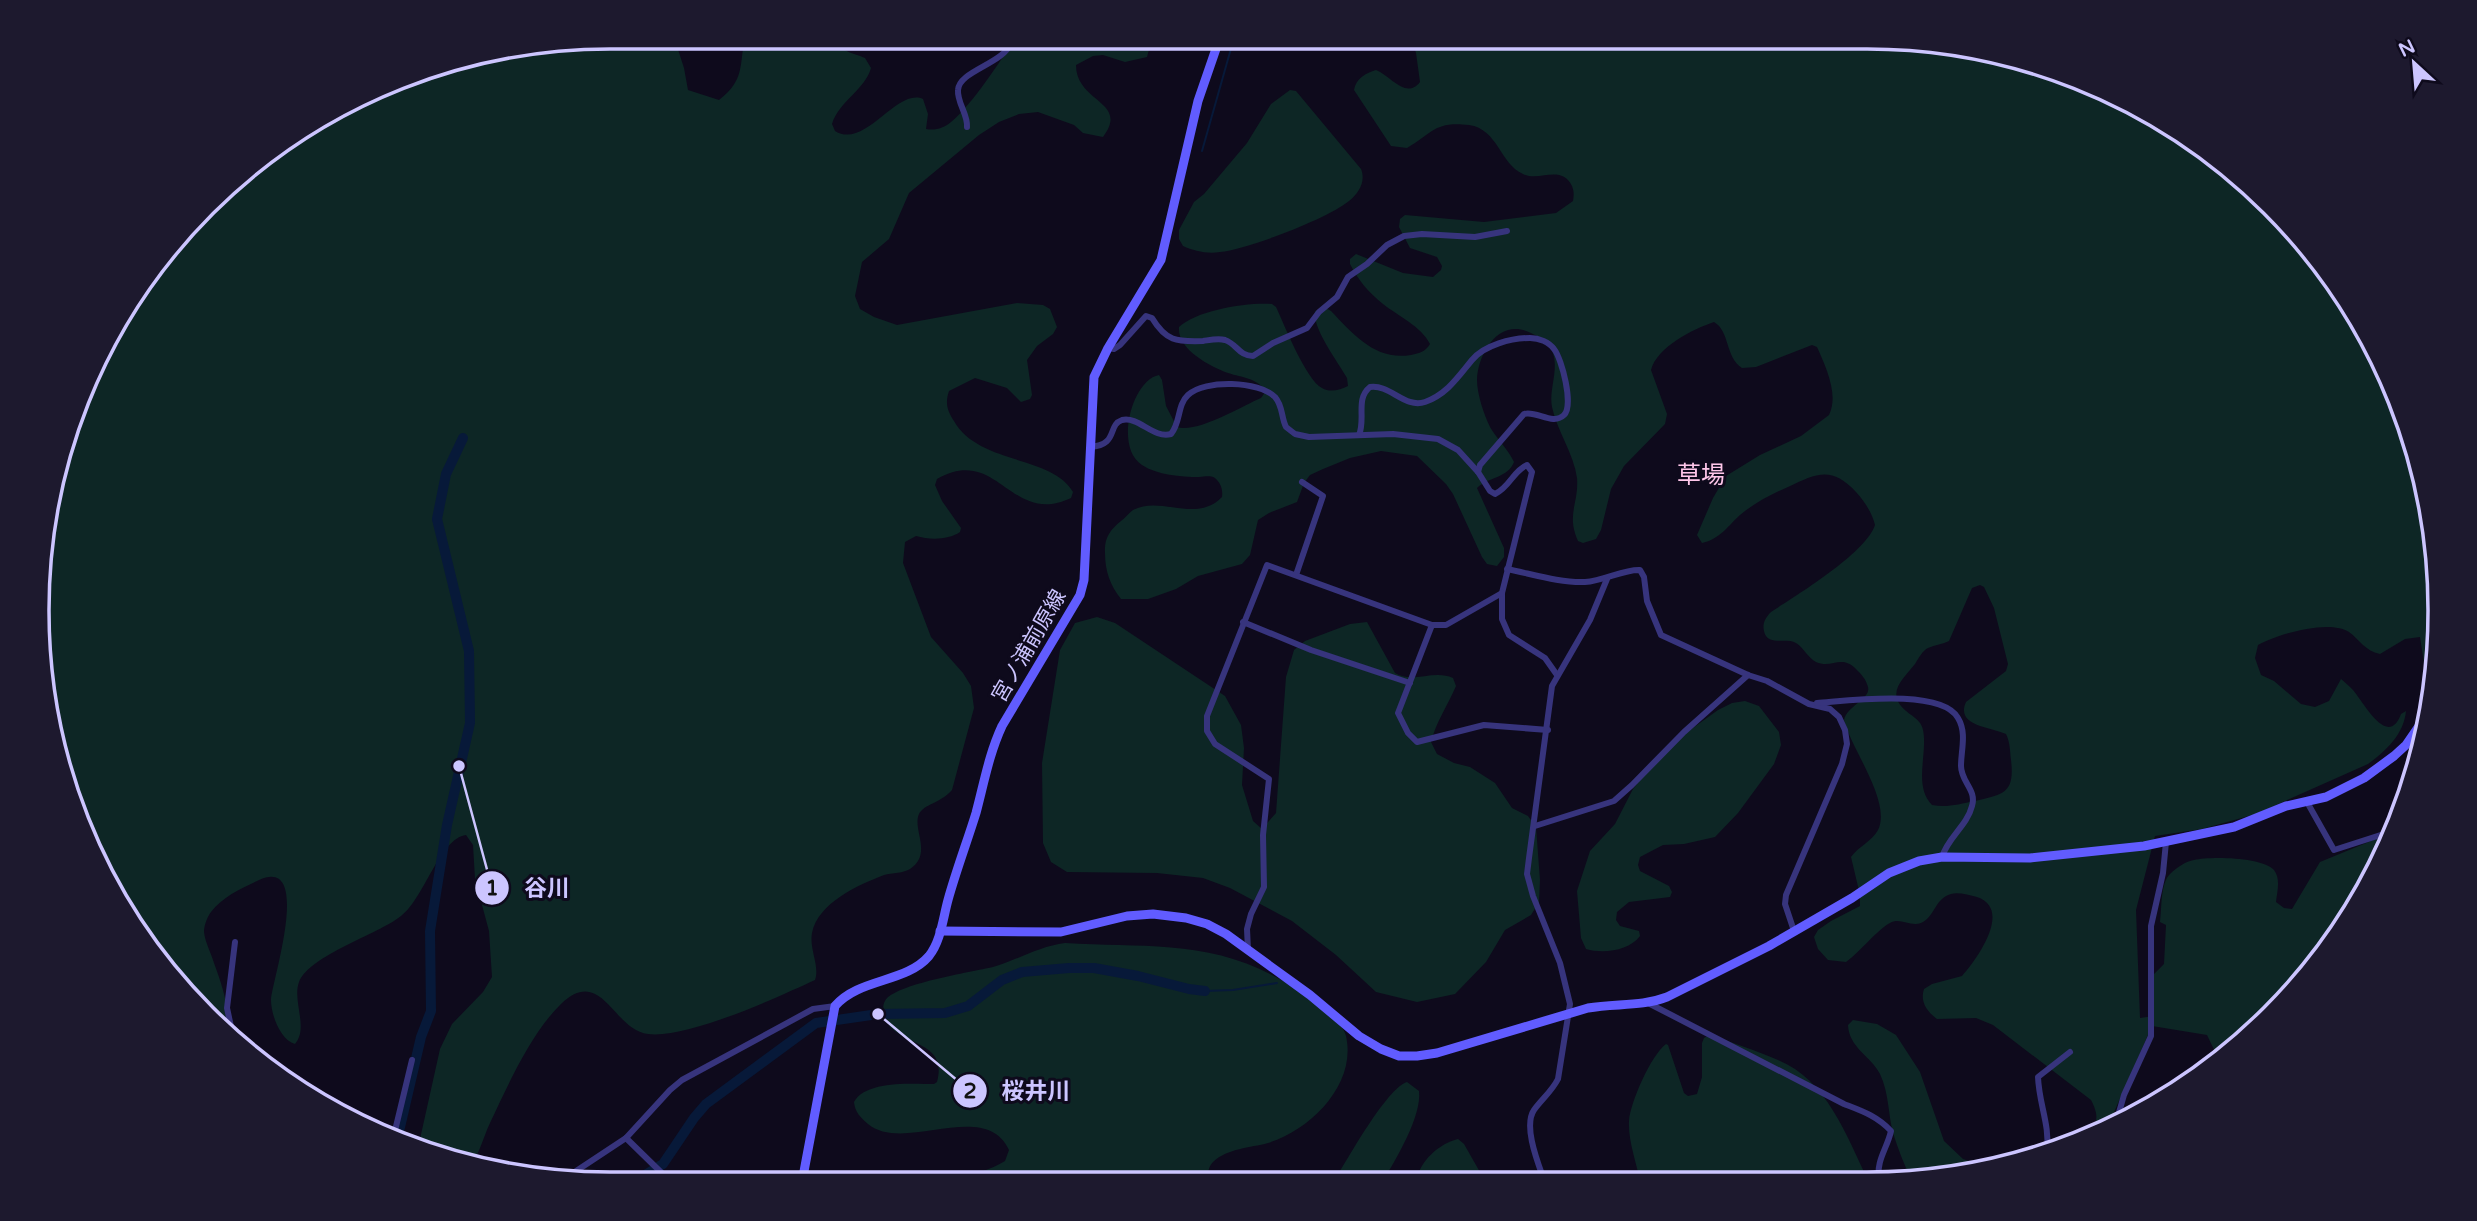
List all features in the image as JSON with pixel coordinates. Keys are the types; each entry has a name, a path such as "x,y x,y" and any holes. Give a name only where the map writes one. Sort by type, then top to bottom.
{"street":[{"path":"967,127 968,118 958,87 963,79 991,64 1009,49"},
{"name":"宮ノ浦前原線","path":"834,1010 843,996 899,974 921,963 929,955 940,931 977,810 993,745 1080,595 1084,580 1094,377 1108,348 1161,260 1198,101 1216,49"},
{"path":"1108,348 1114,349 1120,345 1146,316 1152,318 1162,334 1170,338 1200,341 1221,339 1244,355 1253,356 1273,343 1307,328 1318,312 1337,297 1348,278 1387,245 1404,236 1422,234 1475,237 1507,231"},
{"path":"1359,435 1362,429 1362,397 1370,387 1383,389 1407,401 1420,404 1444,391 1460,377 1473,358 1488,349 1507,341 1523,339 1548,343 1556,352 1562,368 1567,412 1556,419 1533,412 1524,414 1480,465 1478,472"},
{"path":"1090,447 1109,442 1117,424 1123,420 1158,434 1171,434 1185,398 1200,388 1214,384 1253,386 1269,392 1279,402 1286,427 1295,434 1309,437 1393,434 1438,439 1451,445 1495,494 1506,486 1518,470 1527,465 1531,468 1502,593 1502,619 1508,635 1545,658 1557,675"},
{"path":"1296,575 1324,496 1303,482"},
{"path":"1248,950 1247,929 1251,914 1263,892 1265,880 1263,835 1270,785 1267,777 1215,744 1206,724 1216,691 1267,565 1432,625 1446,625 1502,593"},
{"path":"1507,569 1583,582 1607,579 1634,569 1642,571 1647,601 1661,635 1774,684 1809,704 1830,709 1839,717 1847,744 1827,803 1786,895 1785,904 1794,931"},
{"path":"1542,1172 1530,1122 1534,1110 1559,1079 1570,1004 1560,963 1533,897 1527,874 1552,686 1590,620 1607,579"},
{"path":"1243,622 1311,650 1410,683"},
{"path":"1432,625 1398,713 1408,733 1417,742 1484,725 1548,730"},
{"path":"1535,826 1614,801 1684,732 1748,675"},
{"path":"1809,704 1862,699 1907,700 1933,703 1956,714 1963,731 1961,771 1974,801 1968,818 1945,845 1942,857"},
{"path":"940,931 1061,932 1127,916 1153,914 1186,918 1207,924 1248,950 1310,995 1359,1036 1399,1056 1417,1056 1437,1053 1608,1004 1650,1004 1685,989 1794,931 1889,873 1919,860 1942,857 2030,858 2166,842 2234,827 2287,806 2326,797 2375,771 2406,745 2414,733"},
{"path":"2307,802 2333,850 2381,835"},
{"path":"2119,1112 2124,1094 2151,1036 2151,926 2163,873 2166,842"},
{"path":"231,1025 228,1008 235,942"},
{"path":"1650,1004 1844,1104 1867,1112 1891,1131 1882,1150 1879,1172"},
{"path":"576,1171 626,1138 682,1080 813,1009 834,1010 804,1172"},
{"path":"2047,1142 2048,1130 2039,1101 2038,1077 2070,1052"},
{"path":"395,1129 412,1060"},
{"path":"626,1138 663,1172"}],"green space":[{"path":"678,49 688,90 719,100 737,79 743,49 844,49 865,58 871,68 863,83 835,116 832,124 835,131 846,135 869,126 902,102 913,98 923,99 928,114 926,129 945,126 959,115 977,94 1008,49 1149,49 1147,57 1125,62 1103,55 1093,56 1076,65 1078,78 1084,87 1106,108 1110,116 1110,125 1103,137 1083,133 1074,125 1038,112 1019,114 999,122 979,135 909,193 889,239 862,262 855,296 860,309 897,325 1017,303 1043,305 1050,309 1057,327 1027,360 1032,395 1030,399 1021,402 1007,388 975,378 949,391 947,406 965,435 997,453 1049,471 1063,480 1073,492 1071,498 1050,504 1033,502 1018,496 990,477 975,471 958,471 937,479 935,485 942,501 961,528 960,532 939,538 916,536 905,542 903,563 931,637 971,686 974,708 952,790 919,814 921,849 917,863 910,869 884,875 851,890 840,896 822,913 812,933 815,980 708,1024 665,1034 648,1034 636,1030 597,995 587,992 575,994 550,1016 530,1044 504,1092 476,1156 420,1138 440,1049 452,1024 483,992 492,977 489,931 475,879 473,845 466,835 448,847 417,897 401,916 330,954 306,972 297,989 301,1030 295,1044 285,1037 277,1026 271,1000 286,925 287,903 284,886 275,877 259,880 221,902 211,912 204,932 230,1024 188,981 165,952 124,891 107,859 79,791 68,756 54,684 49,610 50,574 60,501 68,465 92,396 124,330 144,299 188,240 213,213 269,165 330,124 362,107 430,79 501,60 574,50"},
{"path":"1415,49 1866,49 1903,50 1976,60 2047,79 2115,107 2147,124 2237,188 2289,240 2353,330 2370,362 2398,430 2409,465 2423,537 2427,574 2427,647 2425,668 2420,637 2405,639 2380,654 2366,648 2349,632 2329,627 2304,629 2258,645 2255,658 2261,675 2274,681 2301,704 2315,707 2329,701 2341,679 2383,725 2390,727 2396,724 2401,714 2406,711 2402,727 2387,748 2368,764 2256,814 2202,829 2155,836 2136,910 2140,1018 2154,1016 2153,975 2164,964 2166,925 2160,922 2163,890 2167,878 2178,867 2191,861 2212,858 2259,862 2274,870 2277,877 2276,902 2284,908 2292,909 2320,862 2379,838 2353,891 2312,952 2264,1008 2237,1033 2215,1051 2207,1035 2152,1026 2113,1115 2095,1123 2096,1112 2091,1100 1993,1025 1976,1018 1937,1019 1925,1006 1924,989 1932,984 1962,976 1983,947 1992,923 1992,912 1987,903 1964,894 1946,896 1926,920 1917,924 1898,921 1890,923 1846,962 1828,960 1818,949 1814,937 1818,930 1860,906 1851,857 1875,834 1881,818 1880,805 1869,775 1844,720 1849,711 1866,695 1868,687 1863,677 1851,665 1841,662 1816,662 1792,641 1769,639 1764,625 1771,612 1859,548 1875,525 1868,508 1856,492 1839,478 1824,475 1807,478 1750,507 1709,541 1702,543 1697,535 1726,476 1760,455 1801,436 1829,415 1832,390 1817,347 1812,345 1756,367 1742,368 1733,357 1723,331 1714,322 1686,334 1668,347 1660,354 1651,370 1667,414 1665,424 1624,466 1611,489 1601,530 1596,539 1583,543 1578,541 1573,523 1577,487 1575,469 1552,407 1555,367 1552,351 1546,342 1536,335 1520,329 1509,330 1492,340 1486,349 1477,380 1483,411 1514,462 1503,474 1477,488 1504,548 1504,557 1497,566 1487,564 1482,557 1446,484 1417,456 1381,451 1350,458 1310,475 1297,502 1258,520 1250,555 1242,564 1198,576 1176,589 1148,599 1121,599 1109,578 1105,560 1108,535 1114,528 1133,510 1144,506 1201,508 1212,505 1222,497 1221,487 1215,478 1162,473 1142,465 1134,456 1129,444 1128,430 1134,401 1141,389 1149,380 1159,375 1166,406 1177,427 1185,428 1219,418 1261,398 1266,391 1253,380 1220,370 1196,356 1183,342 1179,327 1198,316 1223,308 1272,304 1316,383 1328,390 1342,389 1348,386 1347,378 1321,335 1315,311 1326,308 1366,344 1387,354 1414,354 1430,344 1415,327 1383,304 1364,286 1350,264 1350,259 1356,254 1403,273 1433,277 1442,266 1437,257 1410,248 1399,227 1400,219 1405,215 1484,222 1556,213 1573,201 1572,186 1567,179 1556,175 1523,174 1509,163 1493,140 1479,128 1448,125 1435,129 1407,148 1391,146 1354,90 1355,86 1362,77 1376,70 1404,88 1415,87 1420,82","holes":["1980,585 1984,587 1994,608 2008,664 2006,671 1966,702 1964,710 1970,721 2006,734 2010,750 2011,780 2009,786 2000,794 1953,805 1932,805 1923,789 1922,726 1901,706 1897,700 1897,689 1924,651 1949,641 1972,588"]},
{"path":"1290,90 1296,91 1361,169 1363,178 1359,191 1349,201 1324,216 1233,250 1210,253 1183,246 1179,239 1179,230 1194,202 1247,143 1271,104"},
{"path":"1097,617 1115,623 1225,696 1241,725 1244,748 1242,785 1253,821 1262,829 1276,813 1286,677 1294,650 1305,641 1350,624 1367,622 1395,673 1409,677 1438,675 1453,678 1456,686 1431,742 1437,754 1454,763 1470,767 1495,783 1512,808 1528,816 1536,827 1539,902 1531,915 1505,930 1486,962 1455,994 1417,1002 1376,992 1336,955 1292,921 1230,888 1203,878 1157,873 1067,872 1051,862 1043,843 1042,763 1060,650 1075,623"},
{"path":"1745,701 1759,706 1779,732 1781,745 1774,764 1738,813 1715,837 1684,844 1663,845 1640,857 1640,871 1669,886 1672,892 1670,897 1629,902 1617,912 1616,920 1620,926 1639,931 1640,936 1635,941 1615,950 1586,949 1581,938 1577,891 1590,851 1615,824 1633,789 1665,748 1718,710 1732,703"},
{"path":"1065,943 1197,951 1248,964 1281,979 1316,1003 1342,1028 1348,1054 1337,1088 1327,1103 1300,1128 1268,1143 1232,1151 1219,1157 1208,1172 980,1172 1005,1161 1009,1150 998,1135 982,1128 963,1127 902,1133 883,1132 860,1117 854,1102 869,1090 891,1085 937,1082 939,1070 932,1053 890,1027 884,1004 891,995 918,984 993,967"},
{"path":"1853,1020 1877,1024 1896,1035 1920,1072 1944,1141 1963,1159 1971,1162 1907,1171 1893,1133 1880,1074 1852,1040 1848,1025"},
{"path":"1711,1034 1778,1060 1810,1081 1833,1111 1864,1172 1638,1172 1629,1121 1642,1080 1654,1058 1666,1044 1684,1093 1688,1096 1697,1094 1702,1077 1704,1038"},
{"path":"1407,1082 1419,1091 1419,1101 1407,1137 1388,1172 1340,1172 1378,1111 1398,1087"},
{"path":"1458,1139 1464,1144 1480,1172 1419,1172 1431,1154"}],"waterway":[{"path":"1202,151 1231,49"},
{"path":"399,1130 421,1037 431,1011 430,931 447,825 470,723 469,651 437,519 446,474 463,438"},
{"path":"650,1172 663,1164 706,1104 816,1023 878,1014 945,1013 968,1006 1002,980 1022,972 1069,968 1094,968 1205,991"},
{"path":"1205,991 1277,983"}],"place":[{"name":"谷川","path":"459,766"},
{"name":"桜井川","path":"878,1014"}],"district":[{"name":"草場","path":"1701,475"}]}
